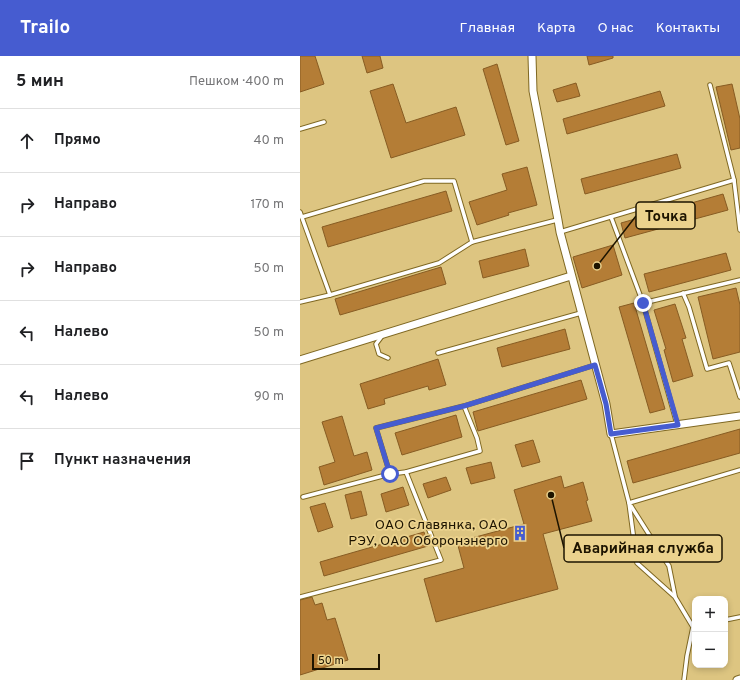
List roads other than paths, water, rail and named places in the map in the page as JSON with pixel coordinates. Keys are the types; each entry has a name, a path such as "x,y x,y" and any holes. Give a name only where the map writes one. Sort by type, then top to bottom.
{"street":[{"path":"532,56 533,91 560,232 606,404 611,434 740,416"},
{"path":"300,360 571,276"}],"lane":[{"path":"710,85 734,180 740,230"},
{"path":"300,129 324,122"},
{"path":"560,232 734,180"},
{"path":"302,217 424,181 454,181 472,242"},
{"path":"300,212 330,295"},
{"path":"611,216 643,303 678,425"},
{"path":"300,302 330,295 439,263 472,242 558,220"},
{"path":"300,227 305,225"},
{"path":"643,303 740,280"},
{"path":"683,293 689,307 707,369 730,362 740,397"},
{"path":"438,353 581,313"},
{"path":"383,334 376,344 379,354 388,358"},
{"path":"390,474 376,428 464,406 595,365"},
{"path":"303,497 480,452 477,438 464,406"},
{"path":"611,434 629,503 637,563 676,597 692,623"},
{"path":"629,503 740,470"},
{"path":"300,597 441,560 406,472"},
{"path":"629,503 669,566 676,597"},
{"path":"728,619 740,617"},
{"path":"684,680 687,656 693,632"}],"place":[{"name":"Точка","path":"597,266"},
{"name":"Аварийная служба","path":"551,495"},
{"name":"ОАО Славянка, ОАО РЭУ, ОАО Оборонэнерго","path":"520,533"}]}
